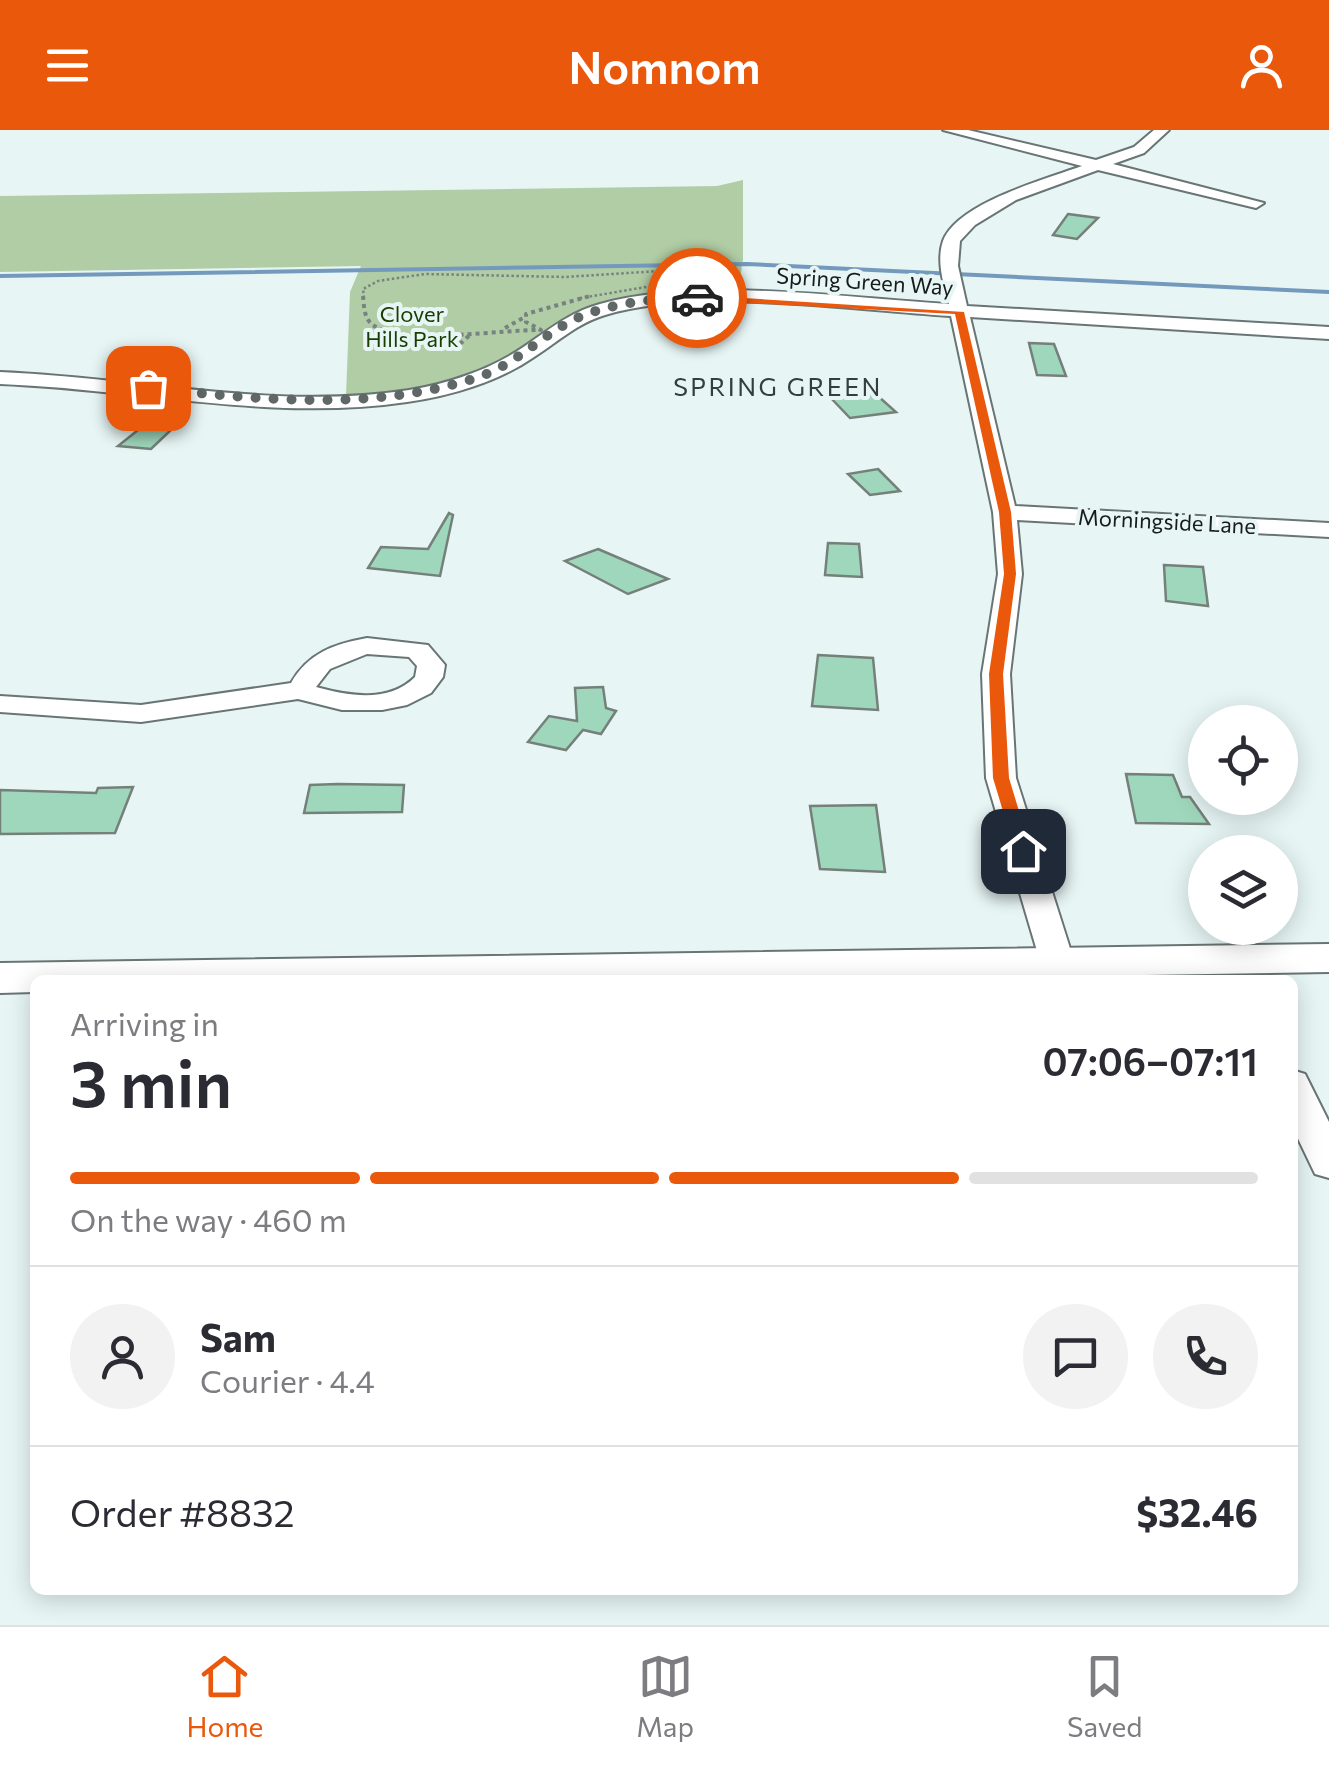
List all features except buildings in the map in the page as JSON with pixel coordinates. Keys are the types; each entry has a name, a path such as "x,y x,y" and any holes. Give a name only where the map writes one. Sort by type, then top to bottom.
{"street":[{"path":"950,130 1256,203"},
{"path":"1057,961 1001,778 996,674 1010,574 1005,512 950,274 952,240 969,222 1010,198 1139,150 1162,130"},
{"name":"Spring Green Way","path":"0,378 43,378 276,400 344,402 408,396 477,378 527,354 565,324 606,310 677,298 750,298 1329,333"},
{"name":"Morningside Lane","path":"1005,512 1329,530"},
{"path":"0,704 84,714 158,712 300,691"},
{"path":"187,975 1057,961 1240,970 1329,958"},
{"path":"0,978 30,978"},
{"path":"1298,1097 1329,1163"}],"path":[{"path":"502,330 523,318 542,308 600,293 680,284 706,277 695,271 675,270 548,277 427,275 384,279 363,289 368,320 376,327 470,336 502,330 540,330 523,318"},
{"path":"444,346 470,336"}],"green space":[{"name":"Clover Hills Park","path":"743,180 743,259 738,292 661,295 605,304 563,320 483,369 425,386 386,392 346,396 350,292 361,266 0,272 0,196 717,186"}],"waterway":[{"path":"0,276 747,264 1329,292"}],"way so far":[{"path":"148,388 276,400 344,402 408,396 477,378 527,354 565,324 606,310 697,298"}],"district":[{"name":"SPRING GREEN","path":"778,386"}],"route":[{"path":"697,298 959,312 1005,512 1010,574 996,674 1001,778 1023,851"}]}
